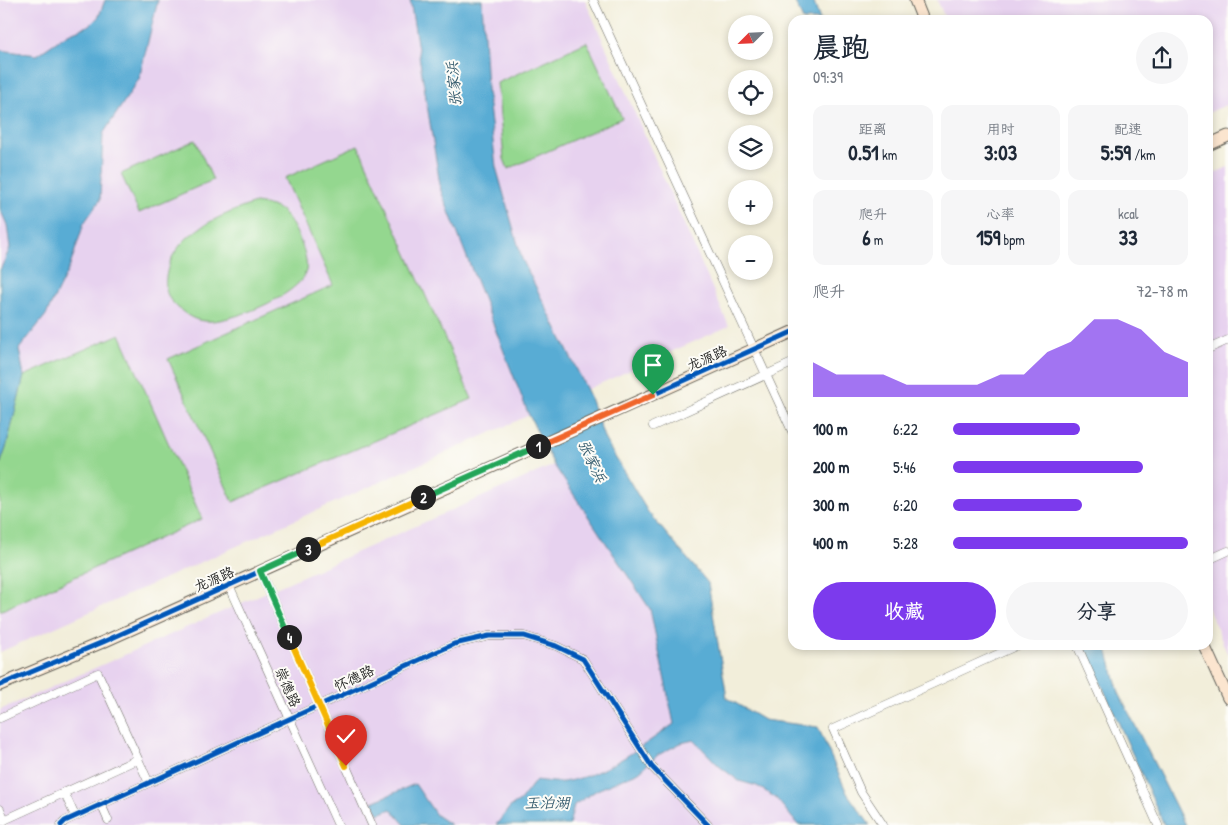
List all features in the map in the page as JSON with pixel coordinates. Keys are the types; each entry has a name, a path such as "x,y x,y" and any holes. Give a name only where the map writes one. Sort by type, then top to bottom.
{"main road":[{"path":"915,0 921,15"},
{"path":"1213,143 1228,136"},
{"name":"龙源路","path":"0,685 229,585 788,334"},
{"path":"1206,650 1228,698"}],"street":[{"path":"593,0 788,423"},
{"path":"1213,347 1228,340"},
{"path":"653,426 788,364"},
{"path":"1213,558 1228,551"},
{"name":"崇德路","path":"260,571 372,825"},
{"name":"崇德路","path":"229,585 338,825"},
{"name":"怀德路","path":"61,825 101,804 454,644 489,636 524,636 556,646 583,659 652,767 708,825"},
{"path":"883,825 858,786 833,729 1007,650"},
{"path":"1079,650 1158,825"},
{"path":"0,718 98,673 149,783"},
{"path":"0,809 2,821 138,759"},
{"path":"64,792 75,816"},
{"path":"101,804 108,820"}],"shaded area":[{"path":"0,0 585,0 729,326 0,652"},
{"path":"937,0 1228,0 1228,104 1213,111 1213,15 944,15"},
{"path":"1228,167 1228,655 1213,620 1213,174"},
{"path":"554,465 650,609 674,724 694,740 719,766 739,781 757,786 776,798 798,825 0,825 0,710"}],"green space":[{"path":"587,42 622,118 508,169 504,159 497,83"},
{"path":"195,140 213,180 139,213 121,174"},
{"path":"358,145 472,399 233,502 168,359 333,285 285,178"},
{"path":"255,203 277,208 288,218 298,236 305,256 306,271 301,280 291,290 277,299 245,313 215,321 204,321 191,317 172,302 166,290 166,277 170,262 177,249 187,238 212,221"},
{"path":"120,334 202,519 0,611 0,465 24,376"}],"water":[{"path":"105,0 158,0 139,79 103,134 100,200 84,223 70,266 46,315 19,349 24,376 0,465 0,270 10,248 7,225 0,209 0,50 37,55 68,34 90,25 99,16"},
{"path":"410,0 482,0 487,89 496,167 522,259 588,392 605,440 648,512 708,583 727,698 764,720 818,727 847,793 870,825 798,825 776,798 757,786 739,781 719,766 694,740 681,743 658,755 639,772 597,790 574,805 569,825 496,825 510,807 520,801 536,780 563,782 594,773 622,759 674,724 650,609 554,465 528,413 441,191"},
{"path":"794,0 813,0 818,15 801,15"},
{"path":"1086,650 1107,650 1119,693 1185,825 1164,825"},
{"path":"415,784 436,815 451,825 405,825 391,809 379,814 373,802"}],"cycle path":[{"path":"0,685 103,642 788,334"},
{"path":"61,825 65,821 454,644 489,636 524,636 556,646 583,659 652,767 708,825"}],"route":[{"path":"346,766 260,571 653,395"}],"water label":[{"name":"张家浜","path":"454,84"},
{"name":"张家浜","path":"592,461"},
{"name":"玉泊湖","path":"547,803"}]}
